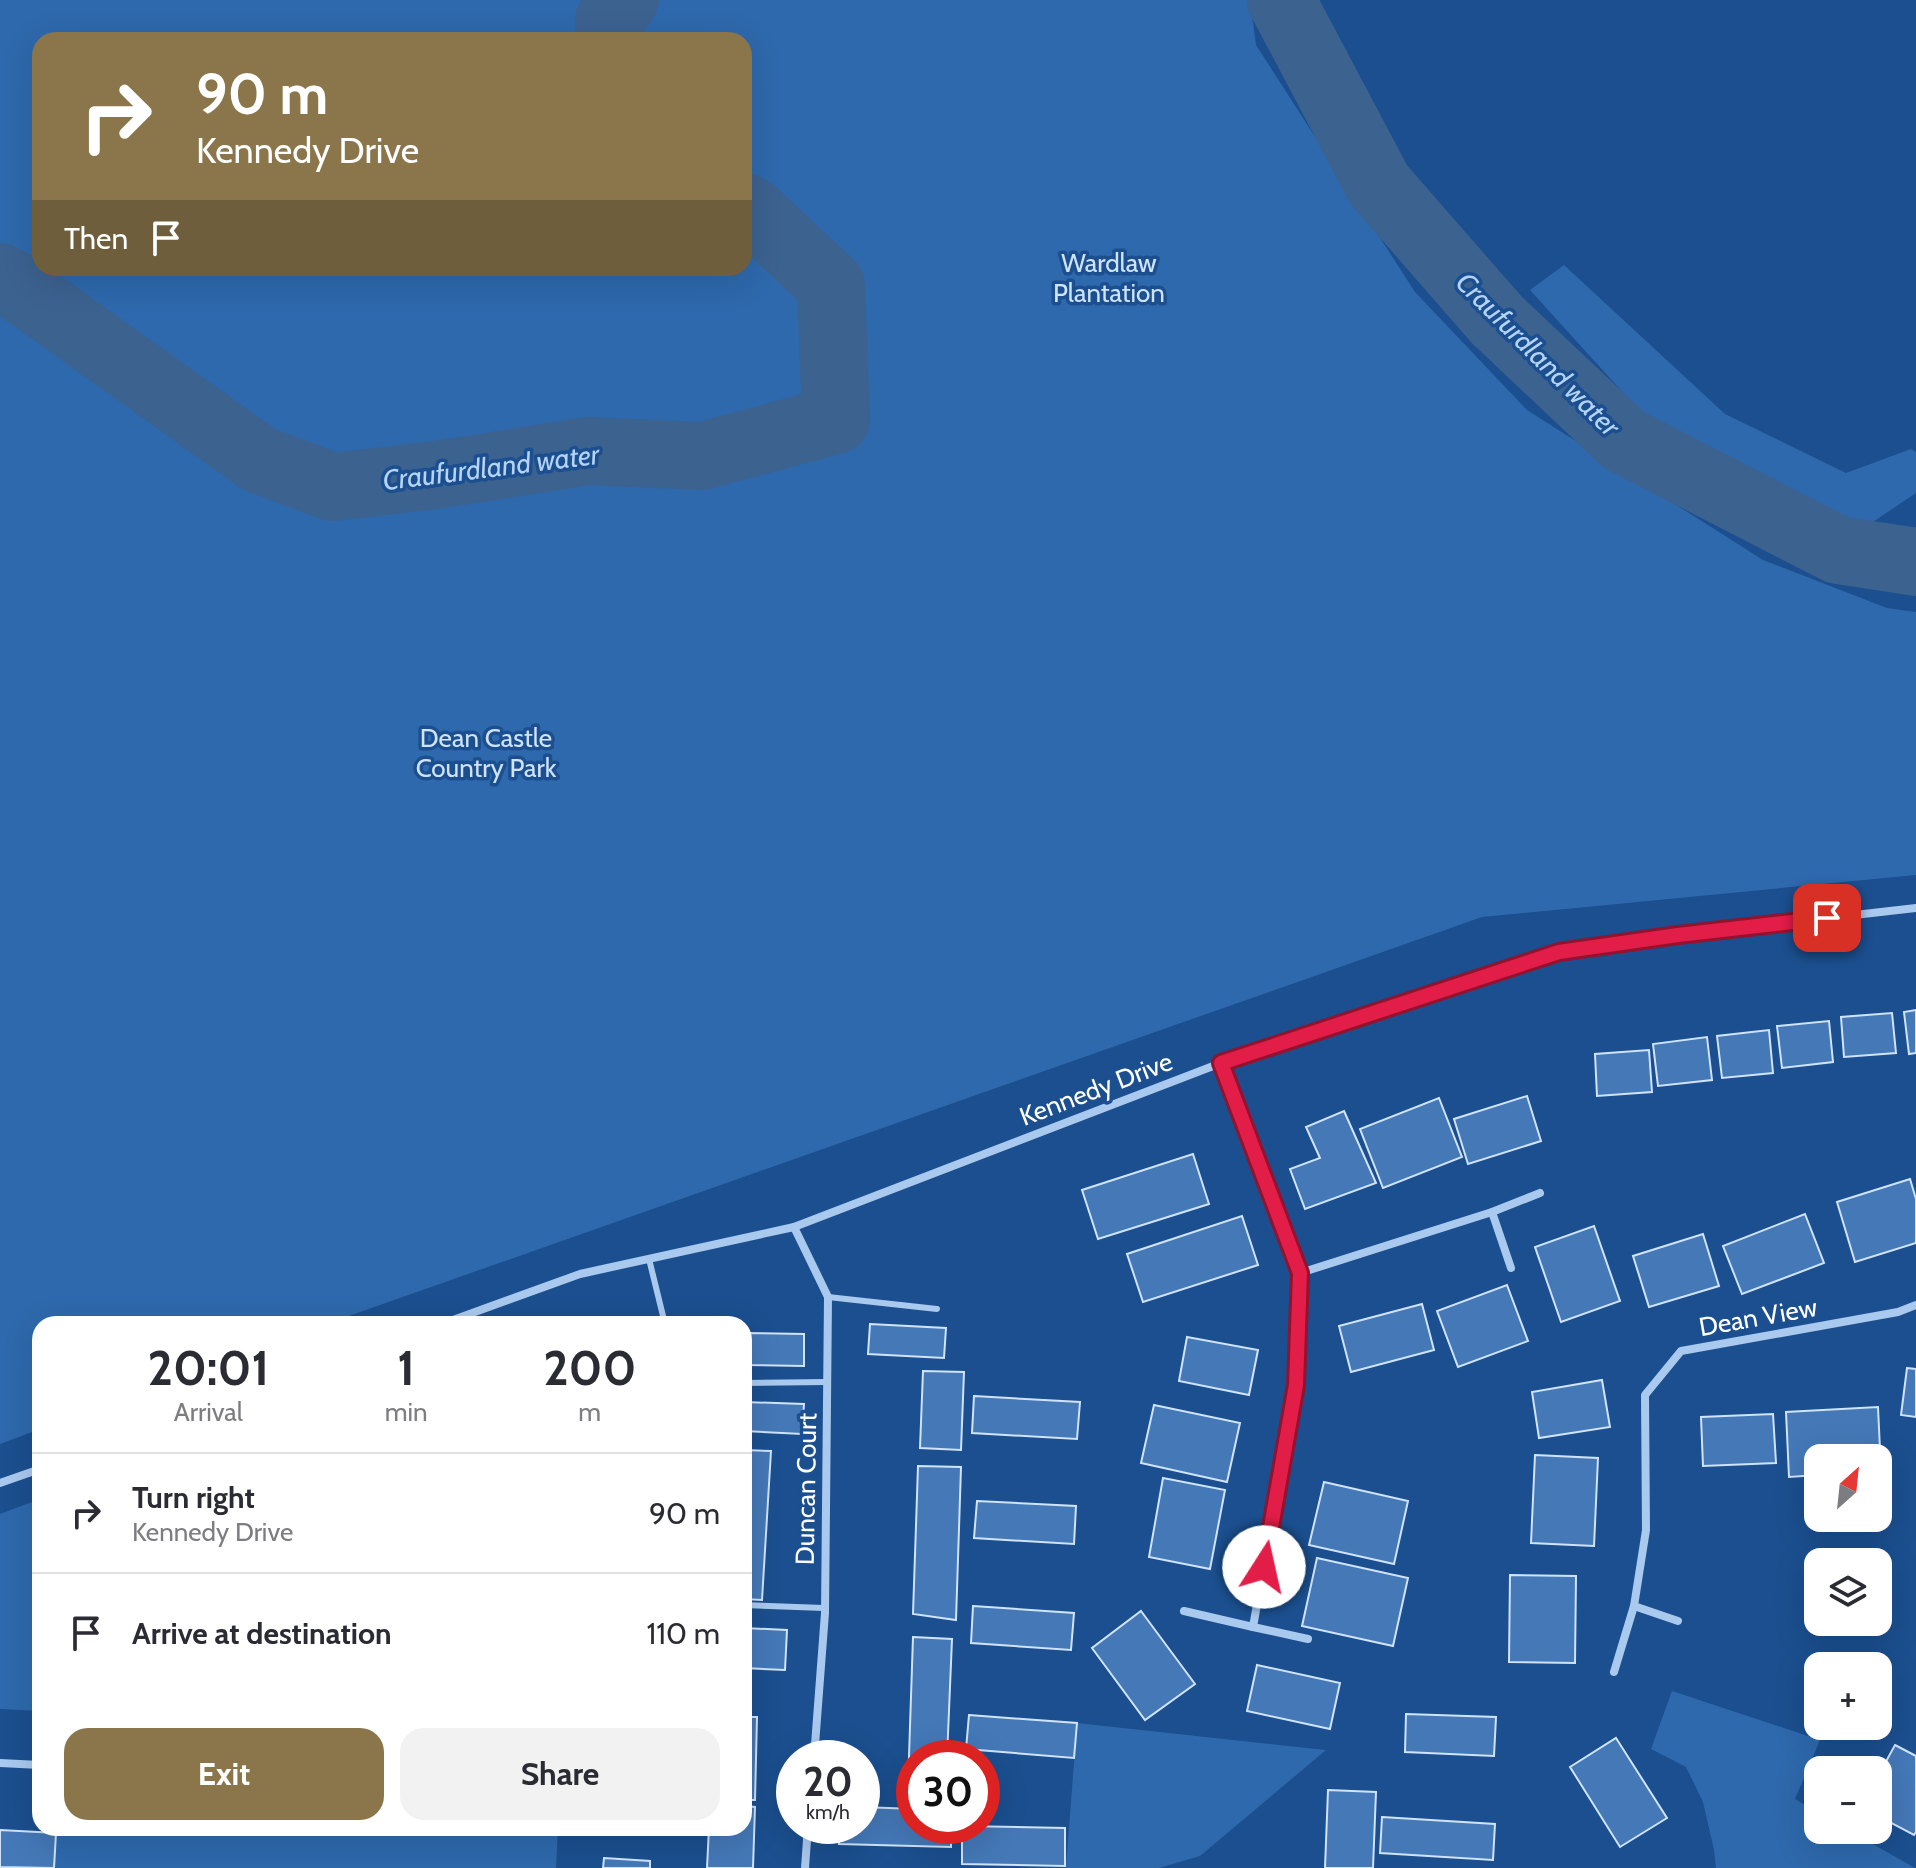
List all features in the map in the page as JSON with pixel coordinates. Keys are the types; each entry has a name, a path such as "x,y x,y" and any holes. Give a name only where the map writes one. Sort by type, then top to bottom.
{"street":[{"name":"Kennedy Drive","path":"464,1316 580,1274 794,1227 1221,1063 1559,952 1916,908"},
{"path":"1221,1063 1300,1273 1296,1385 1253,1627"},
{"path":"1300,1273 1492,1212 1540,1193"},
{"path":"1492,1212 1511,1268"},
{"name":"Duncan Court","path":"794,1227 828,1297 824,1608 815,1740"},
{"name":"Dean View","path":"1614,1672 1634,1606 1646,1530 1645,1395 1681,1351 1898,1312 1916,1305"},
{"path":"0,1483 32,1472"},
{"path":"1634,1606 1678,1621"},
{"path":"1184,1611 1308,1639"},
{"path":"0,1763 32,1765"},
{"path":"805,1868 807,1844"}],"lane":[{"path":"649,1259 663,1316"},
{"path":"828,1297 937,1309"},
{"path":"752,1383 827,1382"},
{"path":"752,1605 824,1608"}],"green space":[{"name":"Dean Castle Country Park","path":"0,0 1250,0 1256,45 1415,292 1527,410 1763,560 1887,608 1916,612 1916,875 1482,917 349,1316 32,1316 32,1432 0,1444"},
{"path":"1564,265 1725,414 1846,473 1911,449 1916,452 1916,493 1867,526 1671,440 1646,418 1530,290"},
{"path":"32,1502 32,1711 0,1709 0,1514"},
{"path":"1672,1691 1804,1735 1804,1740 1820,1740 1813,1756 1804,1756 1804,1778 1795,1799 1804,1804 1804,1844 1873,1844 1915,1868 1716,1868 1703,1802 1686,1767 1651,1749"},
{"path":"1077,1723 1326,1750 1200,1856 1159,1868 1066,1868"},
{"path":"56,1836 558,1836 556,1868 54,1868"}],"building":[{"path":"1916,1010 1916,1053 1909,1054 1904,1012"},
{"path":"1892,1013 1896,1053 1844,1057 1841,1017"},
{"path":"1829,1021 1833,1062 1782,1068 1777,1026"},
{"path":"1769,1030 1773,1073 1722,1078 1717,1036"},
{"path":"1707,1037 1712,1080 1658,1086 1653,1044"},
{"path":"1649,1050 1652,1092 1597,1096 1595,1054"},
{"path":"1527,1096 1541,1141 1468,1164 1454,1119"},
{"path":"1439,1098 1462,1157 1383,1188 1360,1129"},
{"path":"1344,1111 1376,1183 1305,1209 1290,1169 1320,1158 1306,1127"},
{"path":"1193,1154 1209,1204 1098,1239 1082,1190"},
{"path":"1910,1179 1916,1199 1916,1243 1855,1262 1837,1202"},
{"path":"1805,1214 1824,1263 1742,1294 1723,1246"},
{"path":"1242,1216 1258,1265 1143,1302 1127,1254"},
{"path":"1594,1226 1620,1301 1561,1322 1535,1247"},
{"path":"1703,1234 1719,1286 1649,1307 1633,1256"},
{"path":"1507,1285 1528,1341 1458,1367 1437,1311"},
{"path":"1422,1304 1434,1350 1351,1372 1339,1326"},
{"path":"870,1324 946,1328 944,1358 868,1354"},
{"path":"752,1333 804,1334 804,1366 752,1365"},
{"path":"1187,1337 1258,1350 1249,1395 1179,1381"},
{"path":"1907,1368 1916,1369 1916,1417 1901,1415"},
{"path":"923,1371 964,1372 961,1450 920,1448"},
{"path":"1602,1380 1610,1427 1539,1438 1532,1392"},
{"path":"974,1396 1080,1402 1077,1439 972,1433"},
{"path":"752,1402 804,1404 802,1434 752,1431"},
{"path":"1154,1405 1240,1423 1227,1482 1141,1463"},
{"path":"1878,1407 1880,1444 1804,1444 1804,1476 1789,1477 1786,1412"},
{"path":"1773,1414 1776,1463 1703,1466 1701,1417"},
{"path":"752,1450 771,1451 762,1600 752,1599"},
{"path":"1535,1455 1598,1458 1594,1546 1531,1543"},
{"path":"918,1466 961,1467 956,1620 913,1614"},
{"path":"1163,1478 1225,1490 1210,1569 1149,1557"},
{"path":"1324,1482 1408,1501 1394,1564 1309,1545"},
{"path":"977,1501 1076,1506 1074,1544 974,1538"},
{"path":"1317,1558 1408,1578 1393,1646 1302,1626"},
{"path":"1510,1575 1576,1576 1575,1663 1509,1662"},
{"path":"973,1606 1074,1613 1071,1650 971,1643"},
{"path":"1141,1611 1195,1684 1145,1720 1092,1648"},
{"path":"752,1628 787,1630 785,1670 752,1668"},
{"path":"913,1637 952,1639 948,1740 910,1740"},
{"path":"1257,1665 1340,1683 1330,1729 1247,1711"},
{"path":"1406,1714 1496,1717 1494,1756 1405,1752"},
{"path":"969,1715 1077,1723 1074,1758 1000,1752 1000,1740 967,1740"},
{"path":"752,1717 757,1717 755,1800 752,1800"},
{"path":"1616,1738 1667,1818 1620,1847 1570,1767"},
{"path":"1895,1745 1916,1756 1914,1835 1892,1823 1892,1756 1889,1756"},
{"path":"1328,1790 1376,1792 1373,1868 1325,1868"},
{"path":"752,1807 755,1807 753,1868 707,1868 709,1836 752,1836"},
{"path":"880,1808 896,1808 896,1844 951,1844 951,1847 839,1844 880,1844"},
{"path":"1382,1817 1495,1824 1493,1860 1380,1853"},
{"path":"1000,1827 1065,1828 1065,1866 962,1864 962,1844 1000,1844"},
{"path":"0,1830 32,1832 32,1836 56,1836 54,1868 0,1867"},
{"path":"604,1858 650,1861 650,1868 603,1868"}],"waterway":[{"name":"Craufurdland water","path":"610,32 609,20 625,0"},
{"name":"Craufurdland water","path":"1281,0 1379,185 1497,320 1624,440 1838,550 1916,562"},
{"name":"Craufurdland water","path":"0,277 260,460 333,487 436,475 589,451 702,456 836,420 831,285 752,211"}],"route":[{"path":"1264,1567 1296,1385 1300,1273 1221,1063 1559,952 1827,918"}],"park label":[{"name":"Wardlaw Plantation","path":"1109,278"}]}
